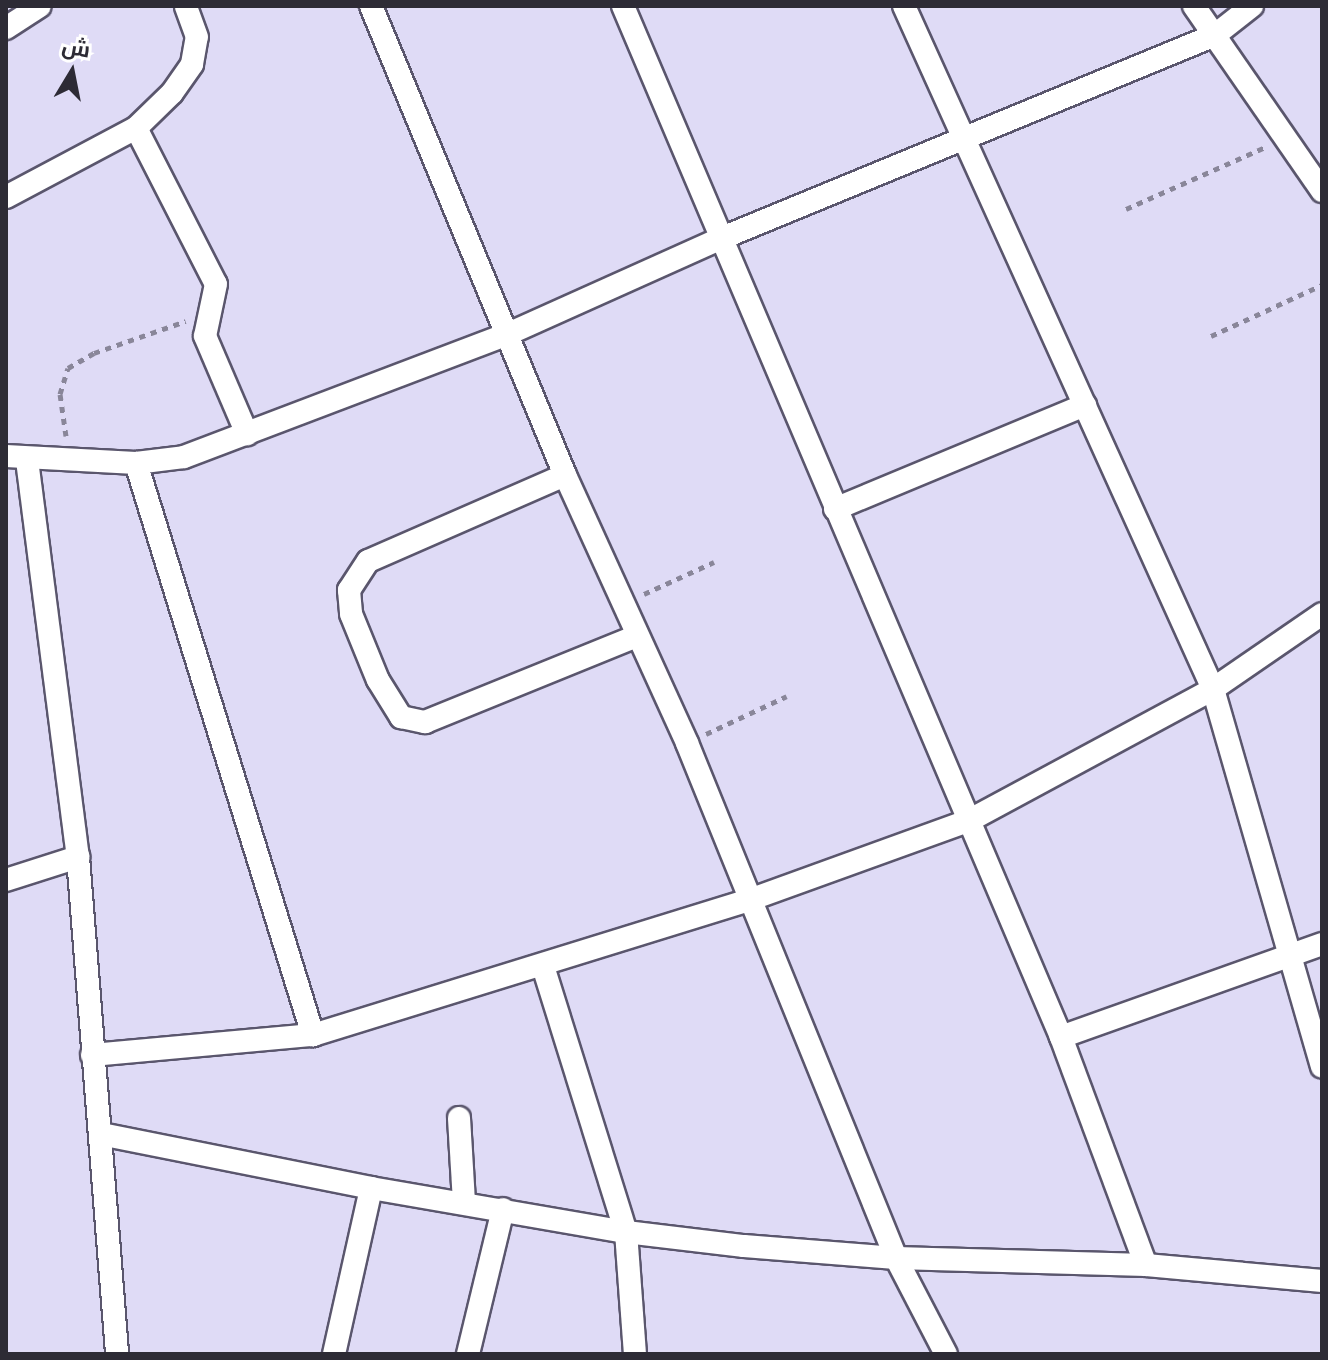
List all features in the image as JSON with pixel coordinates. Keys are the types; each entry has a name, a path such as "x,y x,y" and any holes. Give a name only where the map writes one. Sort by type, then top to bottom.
{"street":[{"path":"6,28 40,6"},
{"path":"6,197 136,128 192,64 197,37 186,6"},
{"path":"371,6 565,475 687,743 896,1258 946,1354"},
{"path":"623,6 1061,1037 1146,1265"},
{"path":"904,6 1213,689 1286,956 1322,1067"},
{"path":"1194,6 1322,191"},
{"path":"117,1354 78,857 16,458 69,457 136,463 184,457 247,434 508,334 722,238 1215,35 1252,6"},
{"path":"136,128 216,284 217,295 206,314 207,345 247,434"},
{"path":"835,509 1085,405"},
{"path":"136,463 313,1035"},
{"path":"565,475 387,548 368,561 349,590 351,614 378,680 401,717 425,722 637,636"},
{"path":"92,1055 313,1035 752,899 970,820 1213,689 1322,614"},
{"path":"6,880 78,857"},
{"path":"1061,1037 1322,944"},
{"path":"543,966 626,1232 635,1354"},
{"path":"459,1118 464,1201"},
{"path":"101,1134 371,1188 464,1201 626,1232 896,1258 1146,1265 1322,1281"},
{"path":"334,1354 371,1188"},
{"path":"468,1354 503,1209"}],"path":[{"path":"1126,209 1284,139"},
{"path":"1211,336 1322,285"},
{"path":"69,457 60,394 68,368 94,353 206,314"},
{"path":"625,602 714,562"},
{"path":"687,743 787,696"}]}
